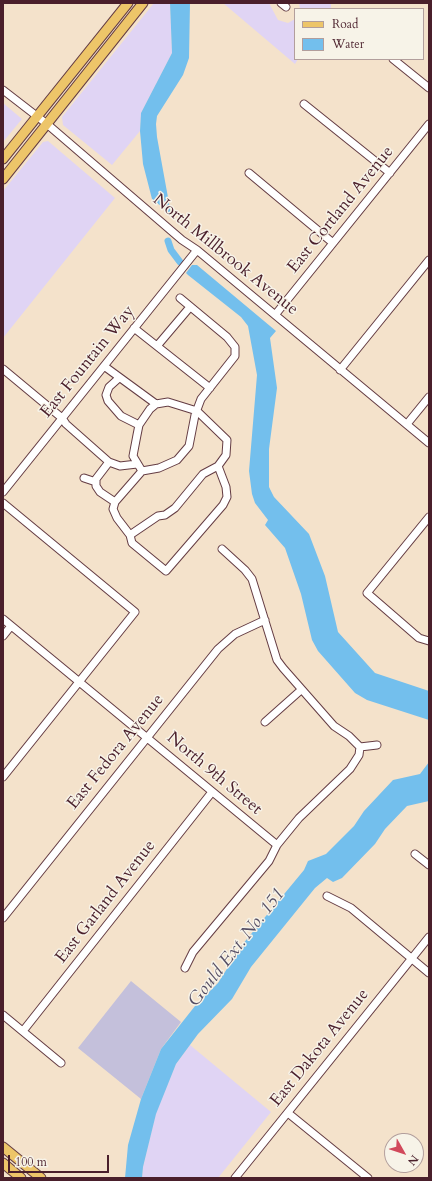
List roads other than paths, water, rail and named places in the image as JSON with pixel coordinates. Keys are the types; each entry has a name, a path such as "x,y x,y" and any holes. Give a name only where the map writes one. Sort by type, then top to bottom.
{"main road":[{"path":"3,158 128,3"},
{"path":"3,179 143,3"},
{"path":"3,1147 41,1178"},
{"path":"3,1163 21,1178"}],"street":[{"path":"394,60 429,88"},
{"name":"North Millbrook Avenue","path":"3,90 47,124 182,240 197,250 429,443"},
{"path":"304,104 390,173"},
{"name":"East Cortland Avenue","path":"275,315 429,124"},
{"path":"249,173 333,243"},
{"name":"East Fountain Way","path":"3,492 197,250"},
{"path":"340,370 429,260"},
{"path":"180,298 227,337 235,347 235,356 201,399 189,446 177,460 159,468 142,471 115,502 113,509 117,518 130,535 132,543 166,571 223,505 227,497 226,487 218,466"},
{"path":"157,346 190,307"},
{"path":"134,328 210,388"},
{"path":"104,366 156,404"},
{"path":"3,369 62,418 66,424 108,462 120,466 137,464"},
{"path":"119,378 109,387 106,395 108,401 121,416 139,425"},
{"path":"406,424 429,397"},
{"path":"130,535 158,516 166,515 175,508 203,474 218,466 226,455 227,440 197,411 168,402 156,404 150,409 139,425 133,456 142,471"},
{"path":"108,462 96,479 96,482 100,492 115,502"},
{"path":"84,478 96,482"},
{"path":"3,503 135,612 3,777"},
{"path":"429,517 366,593 419,638 429,641"},
{"path":"222,549 245,570 252,579 266,620 277,660 301,690 334,726 349,736 360,747"},
{"name":"North 9th Street","path":"3,619 277,846"},
{"name":"East Fedora Avenue","path":"3,918 227,640 243,629 266,620"},
{"path":"3,636 11,626"},
{"path":"265,722 301,690"},
{"path":"360,747 377,745"},
{"path":"185,968 193,952 269,861 277,846 308,808 339,781 350,769 359,755 360,747"},
{"name":"East Garland Avenue","path":"22,1031 212,792"},
{"path":"415,854 429,865"},
{"path":"327,896 351,908 429,973"},
{"name":"East Dakota Avenue","path":"235,1178 429,937"},
{"path":"3,1015 61,1063"},
{"path":"288,1112 368,1178"}],"water":[{"path":"170,3 190,3 189,58 183,75 157,116 156,124 171,214 152,199 143,164 140,131 141,113 172,53"},
{"path":"192,265 197,265 276,331 270,338 277,388 269,449 269,487 274,497 309,534 325,576 338,632 375,673 429,691 429,720 367,700 355,693 318,651 312,640 301,594 285,548 265,525 268,520 255,503 252,494 249,471 257,375 248,326 241,317 186,273"},
{"path":"429,762 429,801 407,806 385,829 375,844 342,878 333,882 327,878 315,888 251,967 232,999 198,1034 176,1064 156,1114 143,1167 142,1178 125,1178 128,1145 141,1099 161,1049 195,1006 218,983 242,945 304,870 308,861 326,854 354,826 364,811 393,780 420,774"}],"waterway":[{"name":"Gould Ext. No. 151","path":"168,241 171,250 180,262"}]}
